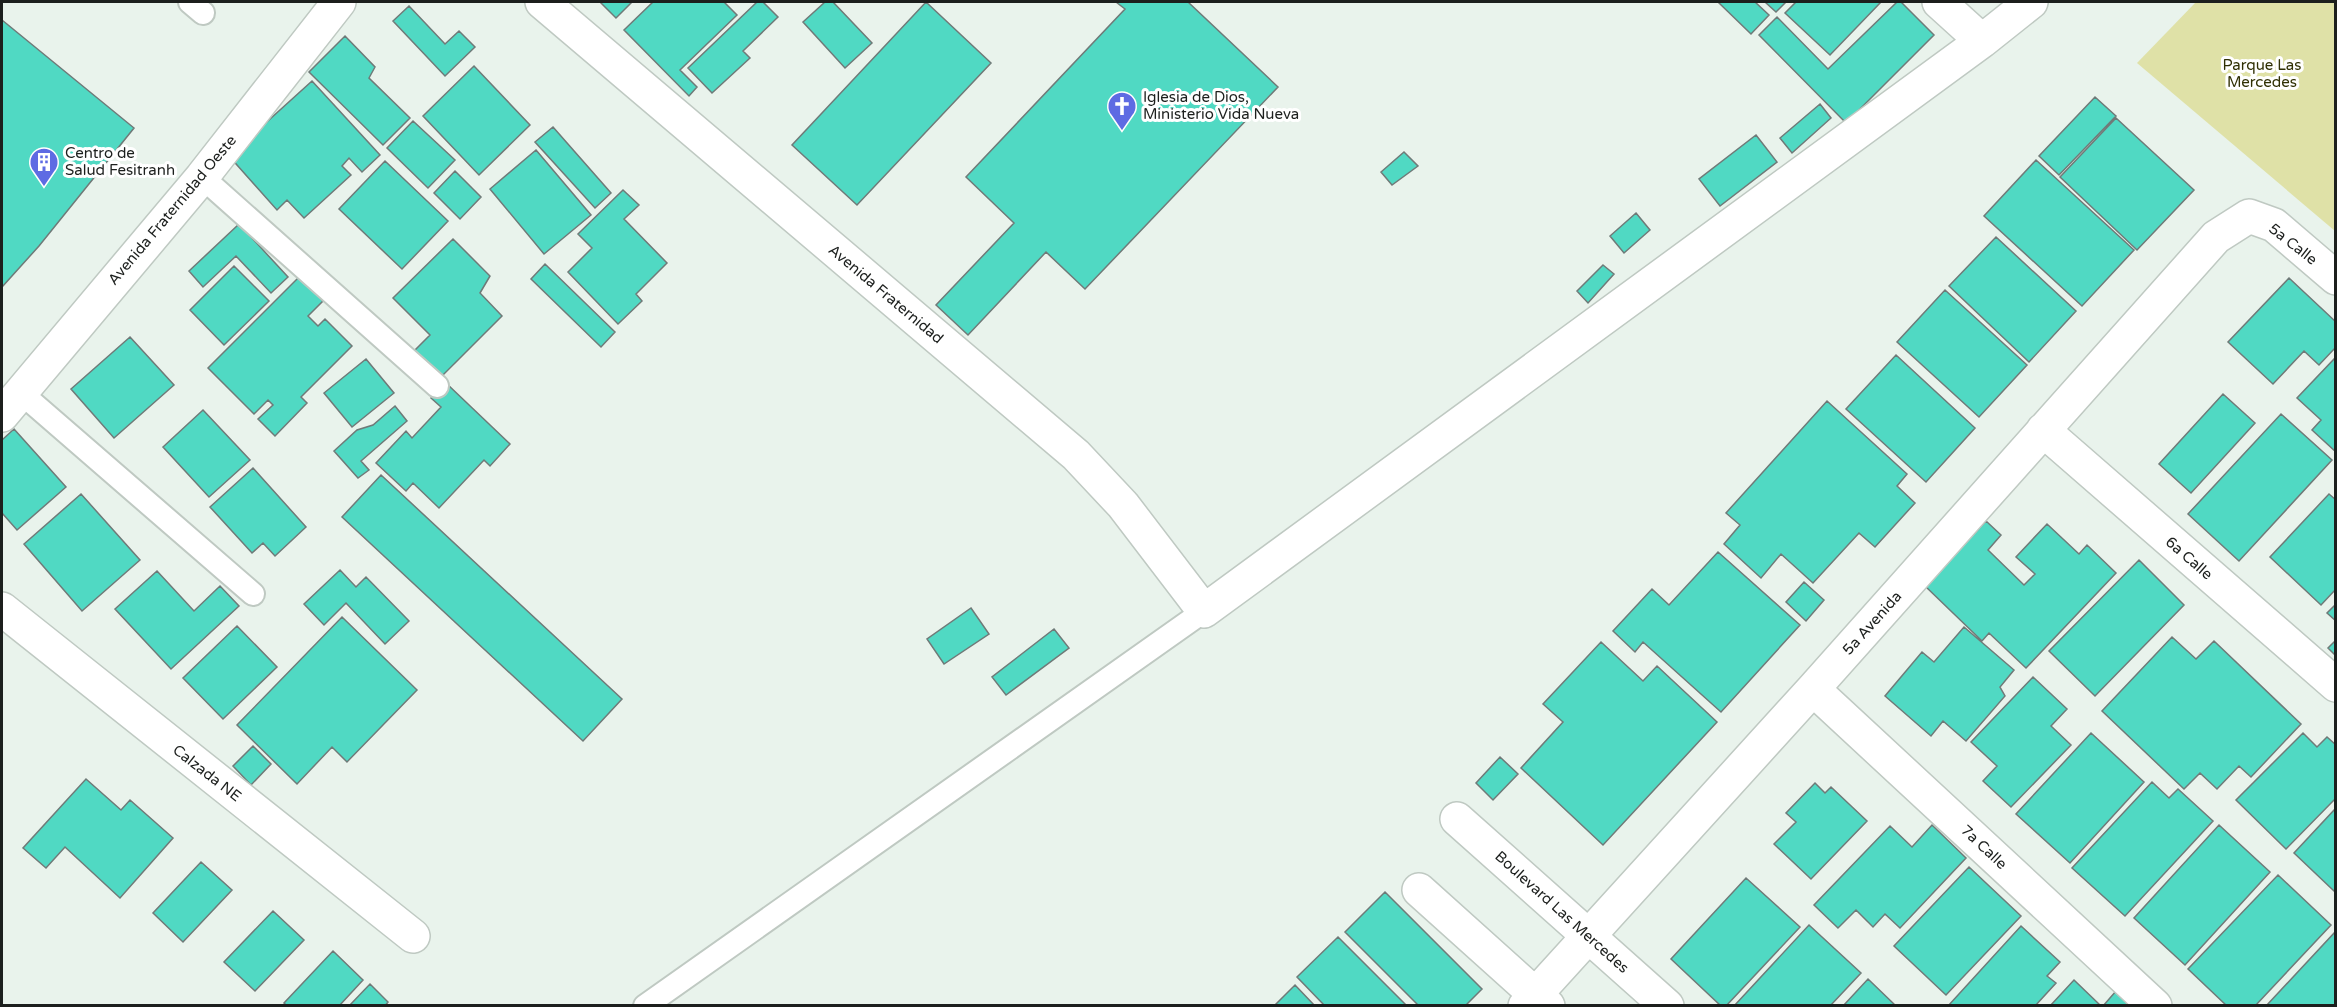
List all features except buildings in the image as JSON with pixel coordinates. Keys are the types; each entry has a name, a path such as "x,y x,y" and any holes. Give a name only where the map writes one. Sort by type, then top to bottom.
{"street":[{"name":"Avenida Fraternidad Oeste","path":"11,403 202,177 339,2"},
{"name":"Avenida Fraternidad","path":"542,2 1076,455 1123,505 1204,611"},
{"path":"1939,2 1982,41"},
{"path":"1204,611 1982,41 2031,2"},
{"name":"5a Calle","path":"2216,237 2249,216 2274,225 2336,278"},
{"name":"5a Avenida","path":"1536,1002 1588,933 1812,689 2216,237"},
{"name":"6a Calle","path":"2043,430 2336,685"},
{"name":"Calzada NE","path":"2,609 413,936"},
{"name":"7a Calle","path":"1812,689 2155,1005"},
{"name":"Boulevard Las Mercedes","path":"1457,819 1667,1005"},
{"path":"1419,890 1536,1002"}],"lane":[{"path":"202,177 437,386"},
{"path":"11,403 253,594"},
{"path":"645,1005 1204,611"}],"green space":[{"name":"Parque Las Mercedes","path":"2196,2 2335,2 2335,231 2137,63"}],"place":[{"name":"Iglesia de Dios, Ministerio Vida Nueva","path":"1122,132"},
{"name":"Centro de Salud Fesitranh","path":"44,188"}]}
